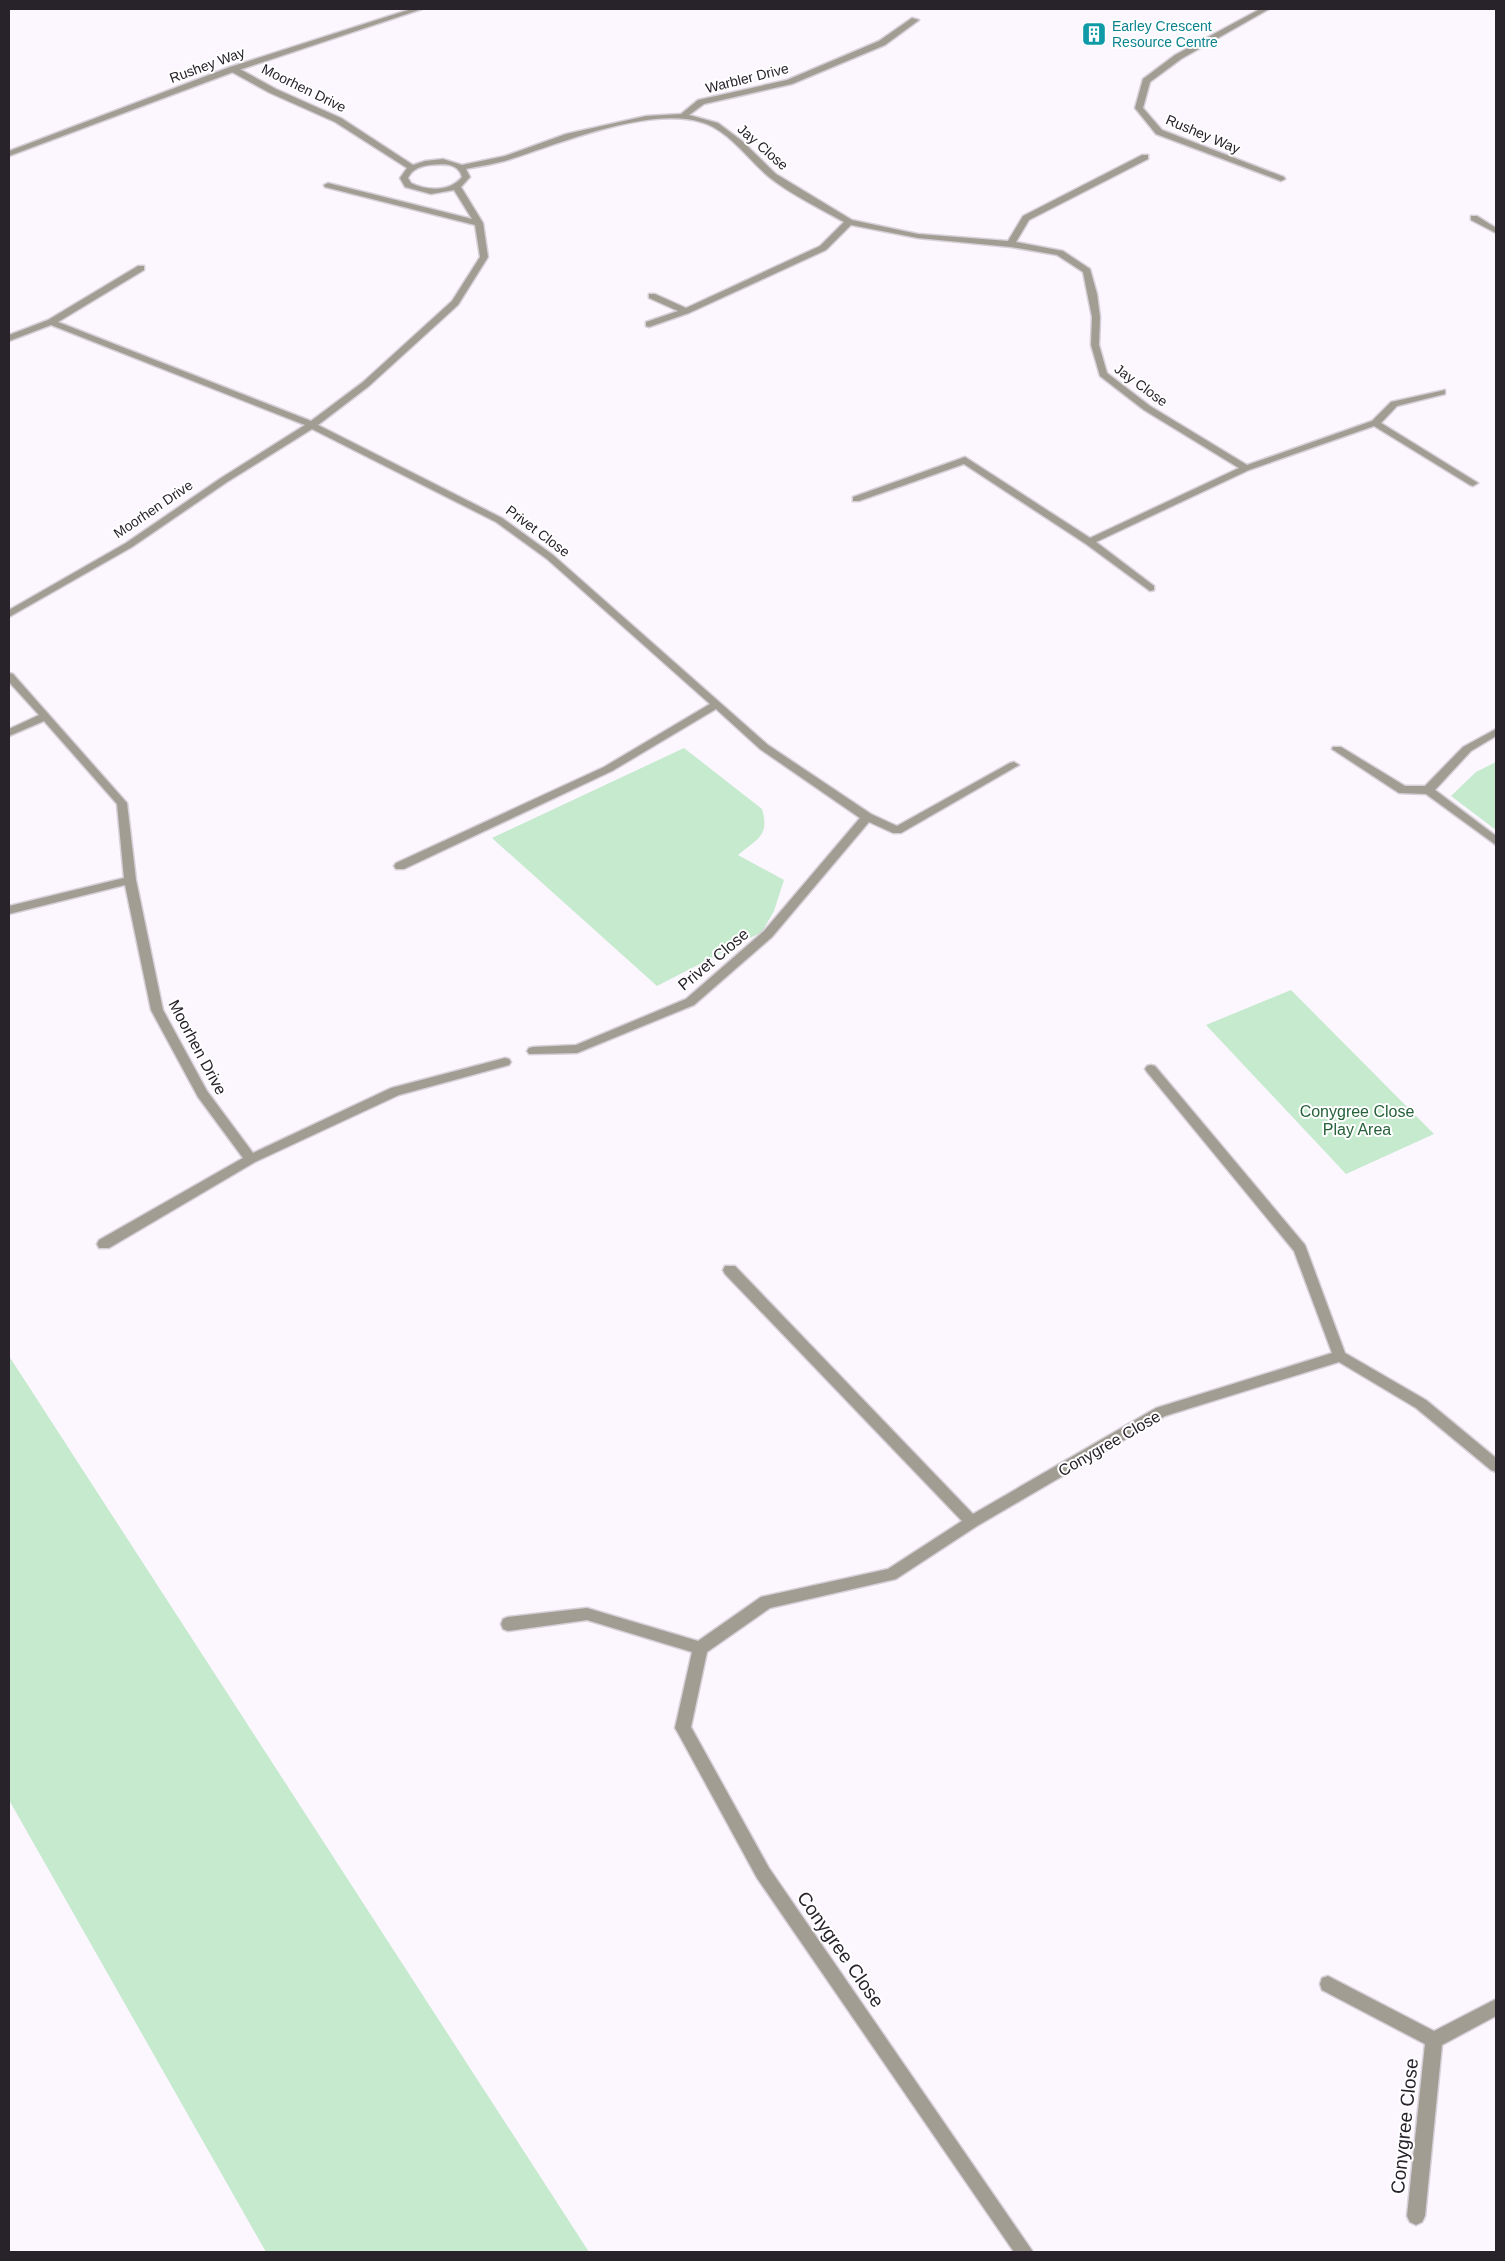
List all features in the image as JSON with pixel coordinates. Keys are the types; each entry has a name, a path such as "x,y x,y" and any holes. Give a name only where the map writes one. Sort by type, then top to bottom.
{"street":[{"name":"Rushey Way","path":"9,154 232,69 418,9"},
{"name":"Rushey Way","path":"1265,9 1178,57 1146,81 1139,108 1159,132 1281,179"},
{"name":"Warbler Drive","path":"683,116 701,102 789,82 882,43 915,20"},
{"name":"Moorhen Drive","path":"232,69 274,91 338,120 367,141 413,167"},
{"path":"462,167 466,172 466,177 456,186 437,191 415,188 408,185 404,178 406,173 413,167 438,162 462,167 507,158 569,136 646,118 683,116"},
{"name":"Jay Close","path":"683,116 715,125 739,143 773,176 849,222 918,236 1011,244 1060,253 1087,271 1096,317 1094,345 1103,374 1147,408 1246,468"},
{"path":"1011,244 1026,218 1145,157"},
{"path":"328,185 480,223"},
{"name":"Moorhen Drive","path":"9,614 129,545 224,480 312,425 366,384 455,303 484,257 480,223 456,186"},
{"path":"1474,218 1496,231"},
{"path":"649,324 686,311 823,248 849,222"},
{"path":"9,338 51,322 142,268"},
{"path":"652,296 686,311"},
{"path":"51,322 312,425"},
{"path":"1088,542 1246,468 1375,422 1394,404 1442,392"},
{"path":"1375,422 1473,483"},
{"name":"Privet Close","path":"312,425 499,520 550,557 764,747 866,816 897,830 1014,765"},
{"path":"856,499 964,460 1088,542 1150,588"},
{"name":"Moorhen Drive","path":"9,676 122,803 130,880 157,1010 202,1094 251,1159"},
{"path":"400,866 608,769 715,705"},
{"path":"9,733 46,716"},
{"path":"1428,790 1467,749 1496,732"},
{"path":"1337,749 1403,790 1428,790 1496,841"},
{"name":"Privet Close","path":"533,1051 577,1049 690,1002 768,934 866,816"},
{"path":"9,910 130,880"},
{"path":"104,1244 251,1159 395,1091 505,1062"},
{"path":"1151,1069 1300,1250 1340,1356 1421,1404 1496,1466"},
{"path":"730,1270 972,1522"},
{"name":"Conygree Close","path":"1024,2252 763,1873 683,1728 700,1648 766,1602 891,1575 972,1522 1161,1412 1340,1356"},
{"path":"508,1624 587,1614 700,1648"},
{"name":"Conygree Close","path":"1328,1984 1434,2040"},
{"name":"Conygree Close","path":"1434,2040 1496,2007"},
{"name":"Conygree Close","path":"1416,2216 1434,2040"}],"green space":[{"path":"684,748 762,809 764,818 763,831 756,841 738,855 784,880 774,911 762,932 657,986 492,838"},
{"path":"1496,762 1496,830 1451,796 1476,772"},
{"name":"Conygree Close Play Area","path":"1291,990 1434,1134 1346,1174 1206,1025"},
{"path":"9,1356 589,2252 266,2252 9,1800"}],"place":[{"name":"Earley Crescent Resource Centre","path":"1094,34"}]}
